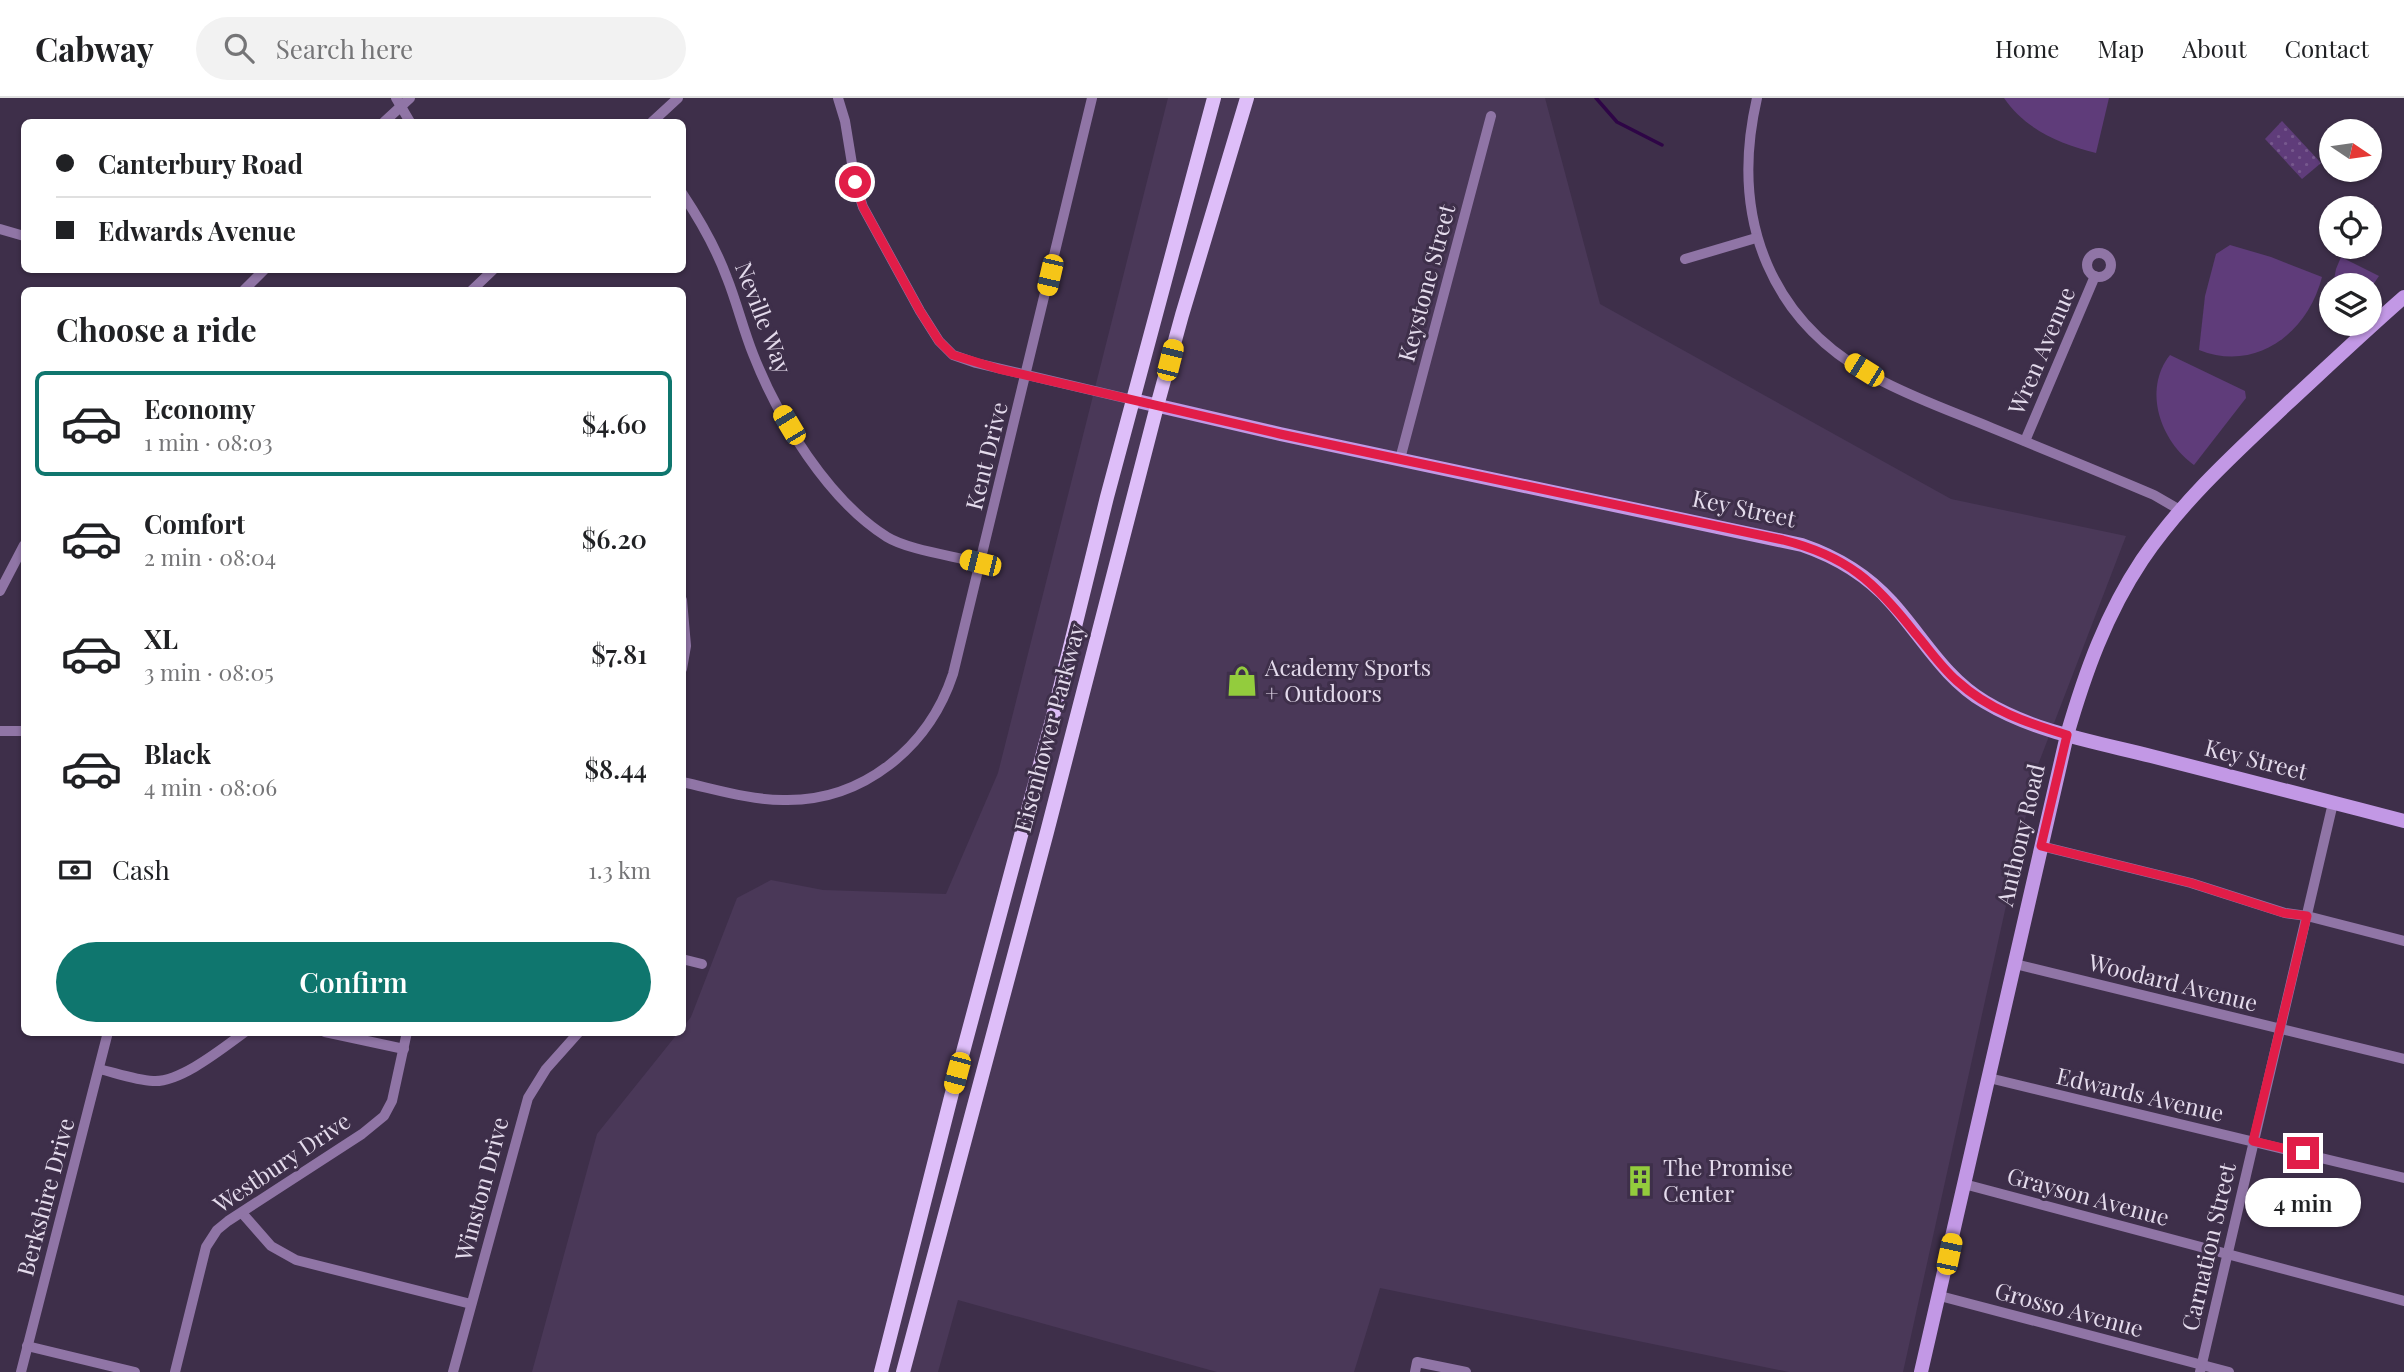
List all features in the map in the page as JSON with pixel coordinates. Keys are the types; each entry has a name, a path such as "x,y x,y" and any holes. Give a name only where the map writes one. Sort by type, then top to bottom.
{"main road":[{"name":"Eisenhower Parkway","path":"881,1372 1214,98"},
{"name":"Eisenhower Parkway","path":"903,1372 1157,406 1247,98"}],"street":[{"path":"386,119 398,103 410,98"},
{"path":"655,119 678,98"},
{"path":"838,98 855,182 863,207 939,341 953,355 999,369 1133,400"},
{"path":"1026,375 1092,98"},
{"name":"Wren Avenue","path":"1757,98 1747,167 1750,210 1756,238 1779,287 1797,313 1824,342 1883,382 2154,495 2180,510"},
{"path":"398,103 408,119"},
{"name":"Keystone Street","path":"1400,459 1491,116"},
{"name":"Neville Way","path":"686,200 716,251 754,355 778,406 816,466 849,506 888,538 902,544 980,563"},
{"path":"0,229 21,235"},
{"path":"1685,259 1756,238"},
{"path":"247,287 261,273"},
{"path":"475,287 490,273"},
{"name":"Wren Avenue","path":"2025,441 2095,276"},
{"name":"Anthony Road","path":"1921,1372 2067,735 2085,673 2101,634 2142,561 2180,510 2228,459 2404,297"},
{"name":"Kent Drive","path":"686,783 746,796 800,800 846,789 881,772 902,756 925,731 946,695 1026,375"},
{"name":"Key Street","path":"1133,400 1527,488 1736,530 1821,551 1852,567 1869,580 1891,602 1955,679 1982,701 2008,715 2067,735 2404,821"},
{"path":"0,592 21,551"},
{"path":"0,732 21,731"},
{"name":"Carnation Street","path":"2201,1369 2333,803"},
{"path":"2041,846 2179,880 2284,913 2307,916 2404,941"},
{"path":"686,960 702,964"},
{"name":"Woodard Avenue","path":"2015,964 2404,1059"},
{"name":"Berkshire Drive","path":"21,1372 107,1036"},
{"path":"99,1069 152,1082 162,1081 185,1072 239,1036"},
{"path":"344,1036 404,1049"},
{"name":"Westbury Drive","path":"175,1372 206,1247 217,1230 379,1121 393,1101 406,1036"},
{"name":"Winston Drive","path":"453,1372 528,1098 546,1069 575,1036"},
{"name":"Edwards Avenue","path":"1989,1079 2404,1178"},
{"name":"Grayson Avenue","path":"1964,1184 2404,1301"},
{"path":"242,1213 271,1246 296,1260 471,1304"},
{"name":"Grosso Avenue","path":"1940,1296 2201,1369 2229,1372"},
{"path":"27,1346 135,1372"},
{"path":"1415,1372 1417,1362 1466,1372"}],"shaded area":[{"path":"1168,98 1545,98 1600,304 1951,499 2126,536 2036,770 1903,1372 1789,1372 1380,1288 1354,1372 1217,1372 958,1300 938,1372 532,1372 597,1134 676,1036 686,1036 686,1023 691,1017 737,898 771,880 823,890 946,894 998,773"},
{"path":"2004,98 2109,98 2096,153 2057,140 2033,127"},
{"path":"2282,121 2319,161 2319,165 2302,179 2265,139"},
{"path":"2230,245 2319,276 2315,297 2292,330 2277,343 2260,352 2220,356 2199,350 2205,296 2216,254"},
{"path":"2340,259 2345,259 2373,273 2335,273"},
{"path":"2170,355 2245,391 2246,398 2194,465 2172,443 2159,414 2157,384"}],"waterway":[{"path":"1596,98 1617,122 1662,145"}],"place":[{"name":"Academy Sports + Outdoors","path":"1242,681"},
{"name":"The Promise Center","path":"1640,1181"}],"route":[{"path":"855,182 863,207 920,311 939,341 953,355 999,369 1280,434 1783,540 1821,551 1852,567 1891,602 1939,662 1964,687 1982,701 2008,715 2067,735 2041,846 2191,883 2284,913 2307,916 2253,1141 2303,1153"}]}
